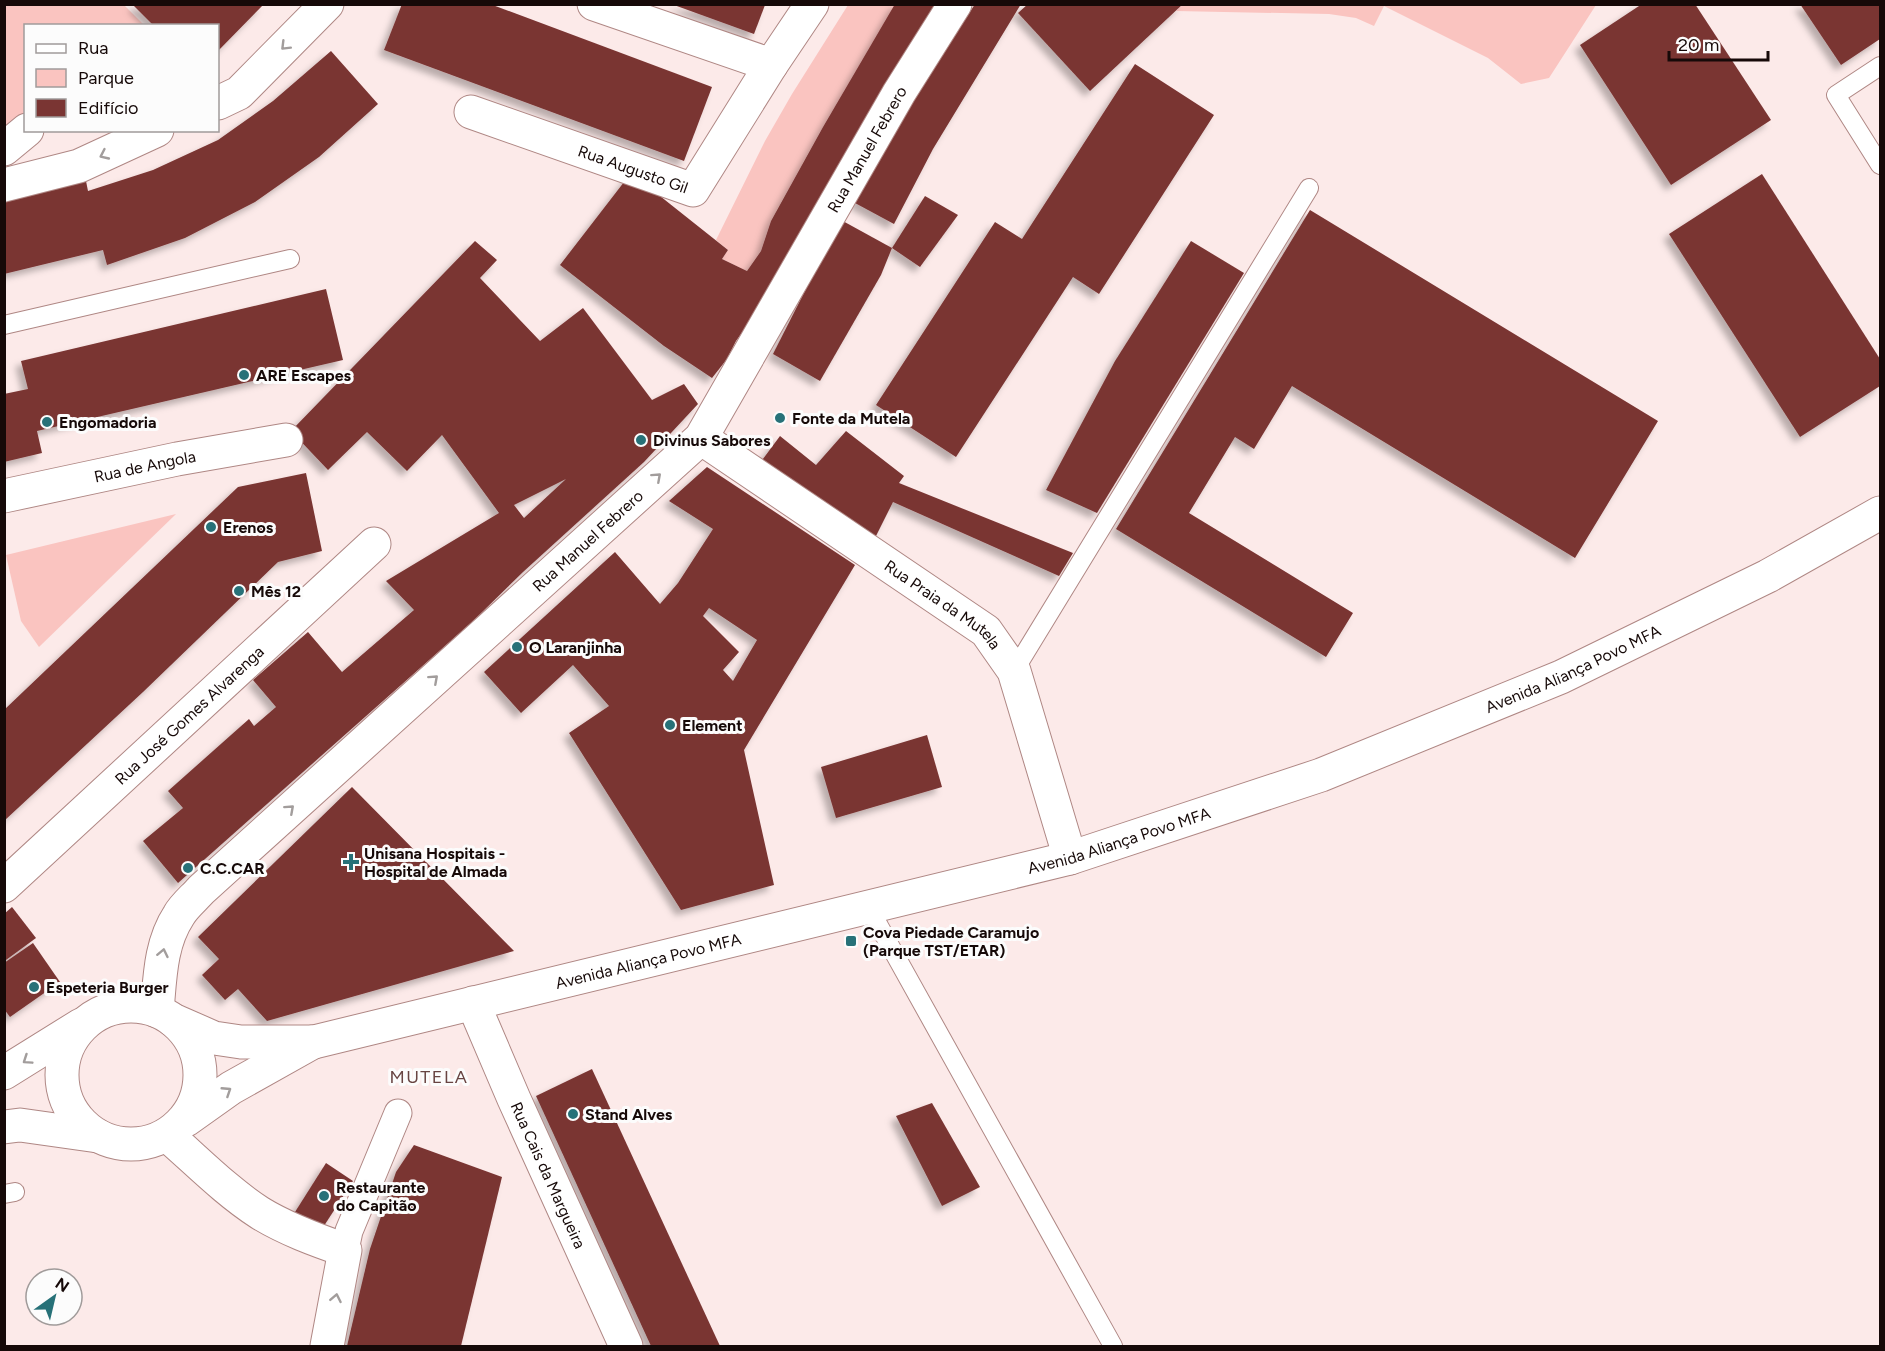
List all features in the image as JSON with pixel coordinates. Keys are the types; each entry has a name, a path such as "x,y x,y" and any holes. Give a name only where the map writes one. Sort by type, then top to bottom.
{"street":[{"path":"219,103 239,93 327,4"},
{"path":"594,4 771,65"},
{"name":"Rua Augusto Gil","path":"471,112 693,190 812,4"},
{"name":"Rua Manuel Febrero","path":"165,1016 161,960 166,941 179,914 201,890 700,438 899,93 955,4"},
{"path":"4,149 25,132"},
{"path":"4,185 80,166 153,132"},
{"name":"Rua Praia da Mutela","path":"700,438 986,631 1014,671 1070,858"},
{"name":"Rua de Angola","path":"4,496 177,459 286,440"},
{"name":"Avenida Aliança Povo MFA","path":"165,1016 214,1038 241,1042 314,1042 1070,858 1321,775 1561,677 1768,576 1881,513"},
{"name":"Rua José Gomes Alvarenga","path":"4,886 374,544"},
{"name":"Rua Cais da Margueira","path":"473,1003 626,1347"},
{"path":"4,1073 101,1012 119,1007 139,1006 165,1016 187,1034 196,1051 200,1066 197,1098 190,1113 173,1130 152,1142 115,1143 98,1136 82,1125 71,1110 64,1092 62,1074 65,1055 73,1038 85,1023"},
{"name":"Avenida Aliança Povo MFA","path":"173,1130 231,1088 314,1042"},
{"path":"327,1347 349,1231 398,1113"},
{"path":"4,1127 20,1125 98,1136"},
{"path":"173,1130 228,1189 260,1213 304,1235 345,1250"}],"lane":[{"path":"1881,66 1836,95 1881,165"},
{"path":"1014,671 1309,188"},
{"path":"4,325 290,259"},
{"path":"869,908 1113,1347"}],"green space":[{"path":"1183,4 1596,5 1549,78 1521,84 1488,58 1384,6 1374,26 1356,18 1329,14 1176,11"},
{"path":"5,5 124,5 143,24 24,24 24,117 5,130"},
{"path":"848,5 895,5 823,127 771,221 761,251 747,271 722,259 728,250 716,240 765,141"},
{"path":"176,514 39,647 21,621 6,555"}],"building":[{"path":"136,4 264,4 219,50 219,24 152,24 134,6"},
{"path":"402,4 490,4 712,87 684,161 384,50"},
{"path":"895,4 937,4 753,317 736,341 727,359 712,378 664,346 560,265 631,173 728,250 722,259 747,271 761,251 771,221 823,127"},
{"path":"975,4 1021,4 933,149 894,224 855,203 874,164"},
{"path":"1028,4 1183,4 1090,91 1018,13"},
{"path":"1642,4 1695,4 1771,120 1671,185 1580,45"},
{"path":"1800,4 1880,4 1880,39 1841,65"},
{"path":"674,5 765,5 754,34"},
{"path":"331,51 378,104 319,157 255,202 185,238 107,265 103,250 4,274 4,201 86,181 88,191 153,170 218,140 273,101"},
{"path":"1135,64 1214,115 1099,294 1073,277 956,457 876,405 995,222 1022,239"},
{"path":"1762,174 1880,359 1880,386 1800,437 1669,234"},
{"path":"925,196 958,215 920,267 892,248"},
{"path":"1310,210 1658,421 1575,558 1292,386 1254,449 1235,437 1189,513 1353,613 1326,657 1116,529"},
{"path":"841,220 892,248 881,275 820,381 773,354"},
{"path":"475,241 497,260 480,278 540,341 583,308 652,400 684,384 698,404 644,462 523,572 472,622 178,883 143,841 183,808 168,791 249,719 254,726 276,707 253,680 308,632 342,672 414,610 386,581 499,513 442,435 407,471 367,432 328,470 291,431","holes":["566,479 524,518 514,505"]},
{"path":"1191,241 1244,273 1097,513 1046,490 1115,361"},
{"path":"326,289 343,360 37,431 42,453 4,462 4,394 28,389 21,361"},
{"path":"846,431 904,476 899,483 1073,553 1059,576 893,502 874,540 757,467 780,436 816,465"},
{"name":"Element","path":"707,467 855,565 744,750 774,885 681,910 569,733 609,706 573,665 521,713 484,672 615,552 660,604 678,583 713,529 669,501","holes":["709,608 757,640 733,681 723,670 739,652 703,616"]},
{"path":"306,473 322,551 278,562 4,821 4,710 238,487"},
{"path":"927,735 942,787 836,818 821,767"},
{"name":"Unisana Hospitais - Hospital de Almada","path":"352,787 514,951 267,1021 238,989 225,1000 202,975 219,959 198,937"},
{"path":"12,907 36,938 6,960 4,914"},
{"path":"33,943 60,982 10,1017 4,1009 4,963"},
{"path":"592,1069 720,1346 651,1346 536,1096"},
{"path":"932,1103 980,1187 942,1206 896,1116"},
{"path":"414,1145 502,1177 461,1346 347,1346 370,1249 396,1172"},
{"name":"Restaurante do Capitão","path":"326,1163 353,1181 322,1229 295,1212"}],"place":[{"name":"ARE Escapes","path":"244,375"},
{"name":"Fonte da Mutela","path":"780,418"},
{"name":"Engomadoria","path":"47,422"},
{"name":"Divinus Sabores","path":"641,440"},
{"name":"Erenos","path":"211,527"},
{"name":"Mês 12","path":"239,591"},
{"name":"O Laranjinha","path":"517,647"},
{"name":"Element","path":"670,725"},
{"name":"Unisana Hospitais - Hospital de Almada","path":"351,862"},
{"name":"C.C.CAR","path":"188,868"},
{"name":"Cova Piedade Caramujo (Parque TST/ETAR)","path":"851,941"},
{"name":"Espeteria Burger","path":"34,987"},
{"name":"Stand Alves","path":"573,1114"},
{"name":"Restaurante do Capitão","path":"324,1196"}],"district":[{"name":"MUTELA","path":"429,1077"}]}
